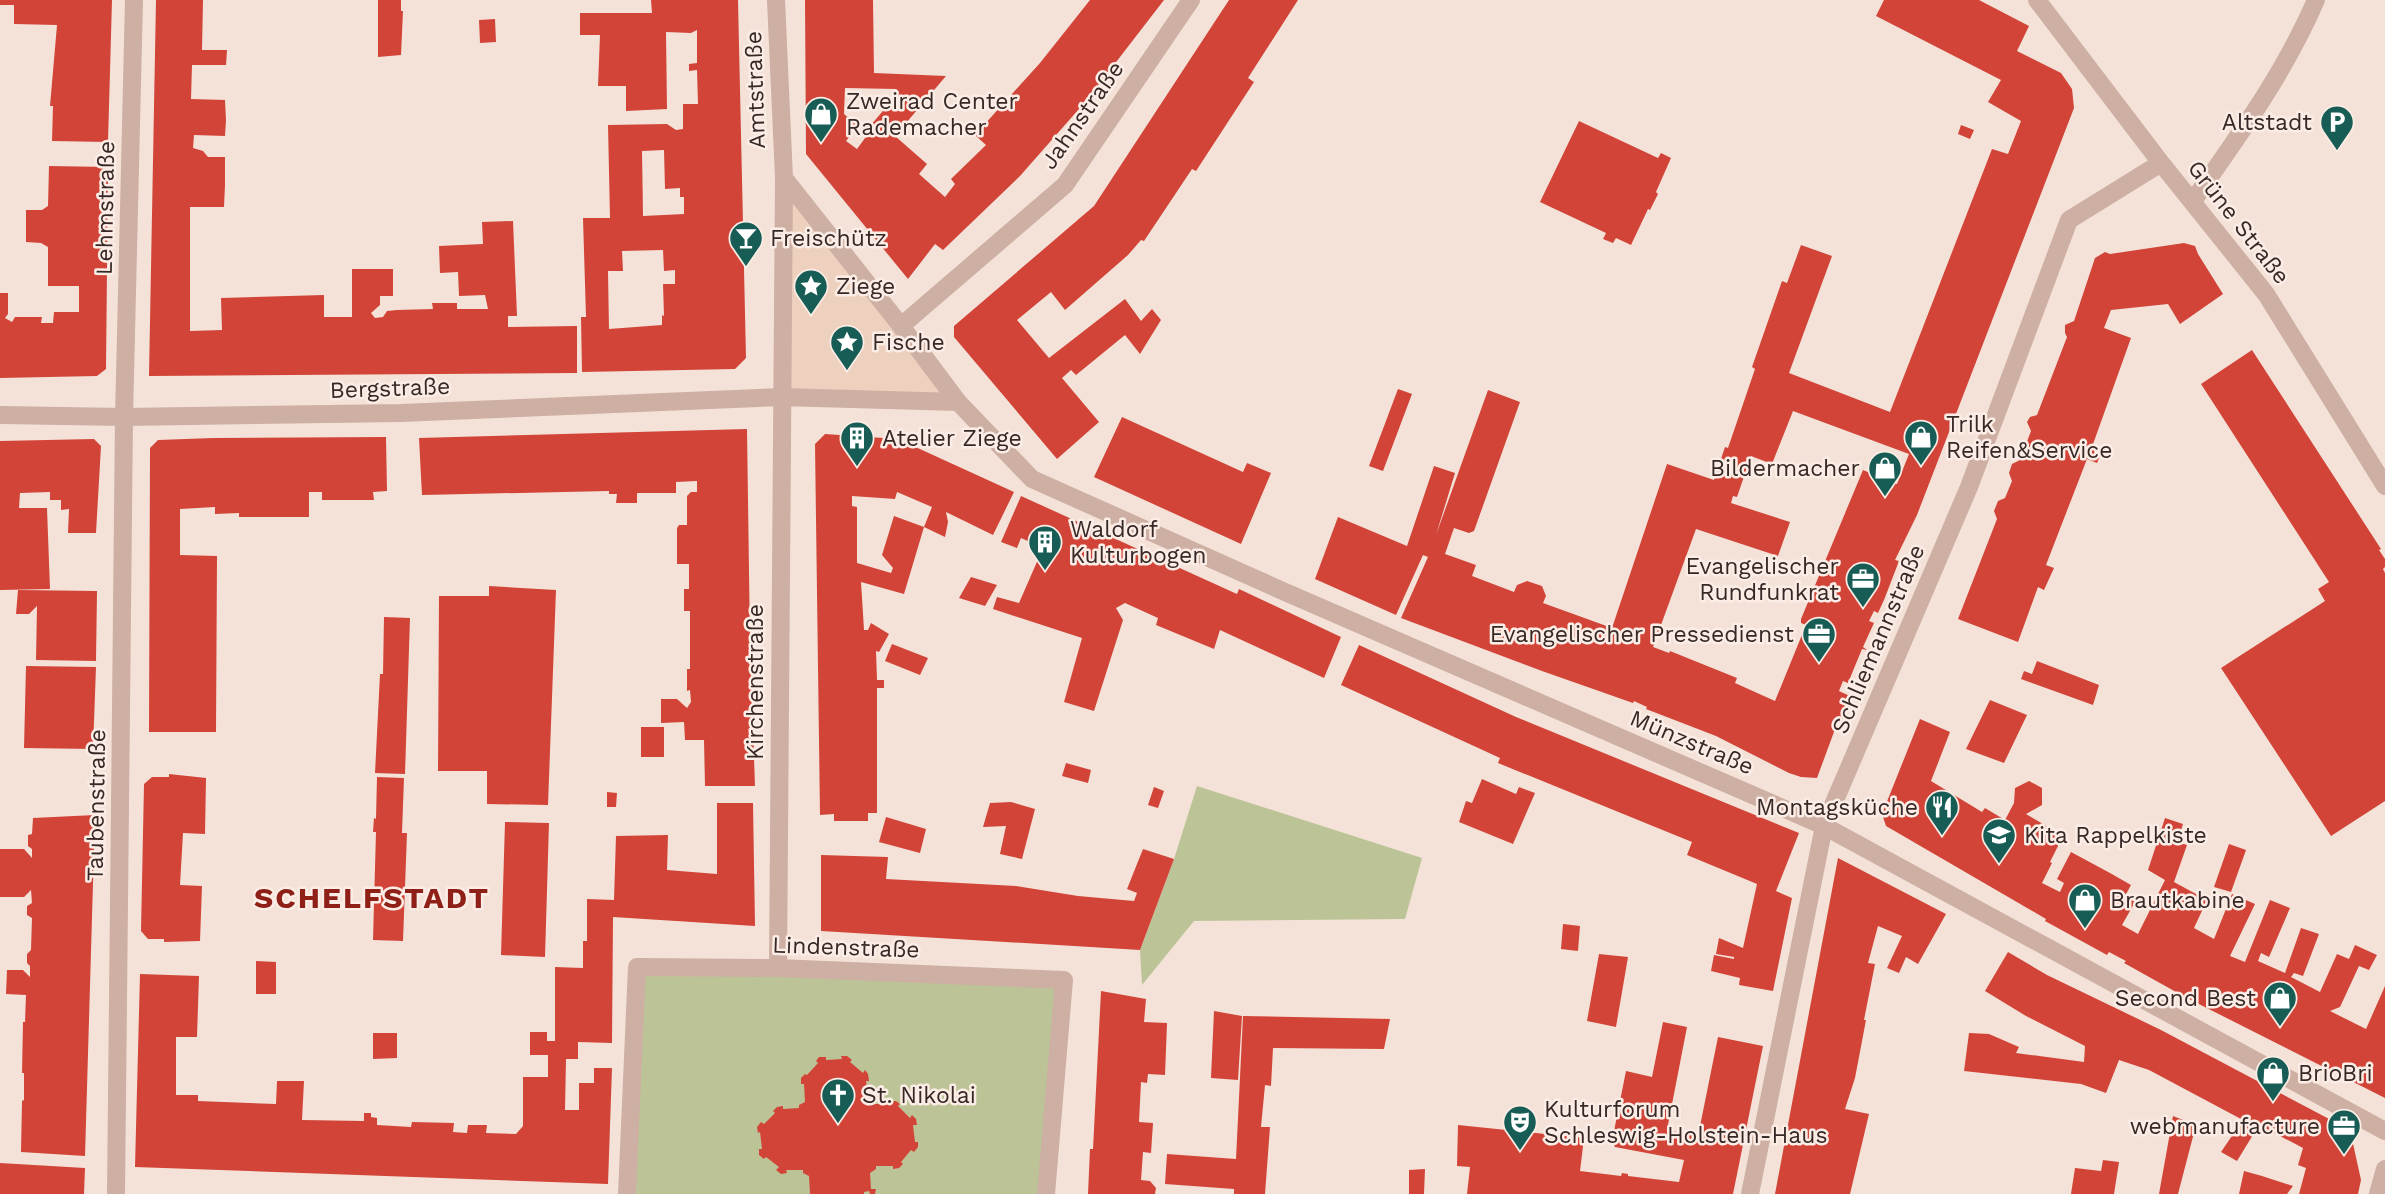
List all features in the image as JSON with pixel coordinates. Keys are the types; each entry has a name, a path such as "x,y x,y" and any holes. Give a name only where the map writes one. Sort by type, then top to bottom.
{"street":[{"name":"Lehmstraße","path":"124,417 134,0"},
{"name":"Amtstraße","path":"776,0 783,178 781,397"},
{"name":"Jahnstraße","path":"901,326 1065,185 1191,0"},
{"name":"Grüne Straße","path":"2038,0 2161,163 2266,294 2385,486"},
{"path":"2193,201 2255,113 2292,54 2316,0"},
{"name":"Schliemannstraße","path":"1750,1194 1824,827 1969,487 2069,220 2161,163"},
{"path":"783,178 958,402"},
{"name":"Bergstraße","path":"0,415 124,417 401,413 781,397 958,402"},
{"name":"Kirchenstraße","path":"778,968 781,397"},
{"name":"Münzstraße","path":"958,402 1032,479 1824,827 2385,1131"},
{"name":"Taubenstraße","path":"116,1194 124,417"},
{"name":"Lindenstraße","path":"627,1194 637,967 778,968 1064,980 1046,1194"},
{"path":"2378,1194 2385,1169"}],"green space":[{"path":"1197,786 1422,858 1405,919 1194,921 1142,985 1140,950 1174,859"},
{"path":"637,967 1064,980 1046,1194 627,1194"}],"shaded area":[{"path":"784,178 958,402 781,397"}],"building":[{"path":"0,0 112,0 108,142 52,141 53,106 50,106 57,25 14,24 14,5 0,5"},
{"path":"156,0 203,0 202,50 227,50 226,65 192,65 191,99 225,100 226,120 225,136 194,135 193,148 203,151 208,157 225,157 225,185 224,207 190,207 190,331 222,330 221,298 324,295 324,317 352,317 352,269 393,269 393,296 380,296 380,305 371,313 375,318 383,317 387,311 433,309 432,303 457,303 457,309 488,309 485,295 459,296 458,272 440,273 439,246 483,244 482,222 513,221 517,316 508,316 508,327 577,326 577,373 149,376"},
{"path":"378,0 401,0 401,55 378,57"},
{"path":"651,0 738,0 746,358 735,369 582,372 581,317 586,317 583,218 610,218 608,125 667,124 676,130 683,129 683,104 698,104 697,70 689,71 689,64 697,63 697,30 691,33 666,32 667,109 626,111 626,86 598,86 600,35 580,35 580,13 652,13","holes":["664,150 665,189 680,188 680,197 684,197 684,214 643,216 642,151","663,250 664,271 675,270 675,284 663,284 662,325 609,329 608,271 623,271 622,251"]},
{"path":"805,0 873,0 874,73 946,76 895,136 927,164 919,174 945,197 955,184 951,179 986,145 975,135 1040,63 1090,0 1164,0 1086,101 1020,176 943,250 935,244 908,279 806,154","holes":["845,88 896,89 899,92 865,132 868,134 857,149 846,141 858,126 844,114"]},
{"path":"1229,0 1298,0 1248,78 1254,82 1196,171 1192,169 1144,241 1141,240 1128,255 1065,310 1051,292 1017,320 1049,358 1125,299 1141,321 1152,309 1161,320 1140,354 1125,335 1076,375 1071,370 1062,378 1099,422 1057,459 954,337 954,326 1094,206"},
{"path":"1884,0 1979,0 2029,26 2017,51 2061,73 2072,89 2074,108 1917,515 1895,560 1899,561 1884,600 1878,613 1874,611 1869,621 1874,623 1863,647 1867,650 1862,649 1848,683 1843,681 1839,691 1852,697 1841,722 1838,721 1817,778 1789,773 1716,736 1646,709 1647,707 1634,701 1633,703 1542,671 1401,618 1428,557 1423,555 1396,615 1315,579 1338,517 1407,546 1434,466 1455,473 1436,535 1488,390 1520,402 1474,531 1469,533 1454,528 1445,554 1476,565 1472,576 1514,592 1517,585 1527,581 1542,586 1546,596 1543,603 1612,628 1667,464 1714,480 1755,369 1752,367 1782,281 1787,283 1801,245 1832,256 1789,373 1890,412 1992,149 2008,154 2021,121 1988,102 2001,80 1876,16","holes":["1793,411 1909,454 1897,484 1863,470 1801,619 1801,623 1806,625 1775,701 1735,683 1737,678 1670,651 1669,653 1653,647 1696,529 1778,556 1790,522 1731,503 1733,496 1737,497 1751,456 1772,464"]},
{"path":"495,19 496,42 480,43 479,20"},
{"path":"1579,121 1658,158 1661,153 1671,158 1656,192 1658,194 1631,245 1616,238 1613,243 1603,239 1606,233 1540,202"},
{"path":"1961,125 1974,130 1970,139 1958,134"},
{"path":"49,166 108,167 106,369 97,376 0,378 0,293 8,293 8,314 5,318 12,322 15,317 42,317 41,323 53,323 54,312 79,312 79,286 48,286 48,247 41,243 26,242 26,210 42,210 48,206"},
{"path":"2184,243 2195,246 2223,294 2180,324 2168,304 2111,310 2104,328 2131,338 2092,447 2102,451 2097,463 2087,459 2046,565 2054,568 2044,590 2038,587 2018,642 1958,619 1997,519 1994,511 1998,501 2005,498 2012,481 2009,473 2012,464 2020,460 2031,431 2027,422 2030,417 2037,415 2067,337 2065,325 2074,321 2095,258 2105,252 2110,254"},
{"path":"2252,350 2385,559 2385,801 2331,836 2221,668 2325,601 2318,589 2329,582 2201,384"},
{"path":"1398,389 1412,394 1383,471 1369,466"},
{"path":"1122,417 1243,472 1247,463 1271,473 1241,544 1094,477"},
{"path":"747,429 755,786 705,786 704,740 685,740 684,722 661,723 661,699 677,699 687,708 691,702 690,690 687,691 687,669 690,669 690,611 684,611 684,589 689,589 689,564 677,564 677,528 679,525 687,525 687,496 691,492 697,492 697,481 676,482 676,493 637,493 637,503 616,503 617,494 609,494 609,491 422,495 419,438"},
{"path":"825,434 898,439 1014,492 993,535 946,512 948,522 945,537 924,527 904,594 861,582 864,630 868,630 871,623 889,634 879,652 876,651 877,680 884,680 884,688 877,688 877,813 868,813 868,821 834,821 834,814 820,815 815,444","holes":["897,492 932,507 924,527 894,516 882,555 893,568 891,573 857,563 857,507 852,506 852,496 895,499"]},
{"path":"386,437 387,491 373,492 374,500 322,500 322,492 309,492 309,517 239,517 239,513 215,514 215,507 180,509 180,555 217,556 216,732 149,732 150,448 158,440"},
{"path":"94,439 101,446 96,533 68,533 69,509 61,510 61,500 50,500 50,492 20,493 19,508 47,508 50,589 0,590 0,441"},
{"path":"1021,496 1237,594 1239,589 1341,637 1324,678 1220,630 1214,649 1156,625 1158,618 1125,603 1116,608 1123,620 1094,711 1064,702 1082,638 993,609 997,597 1019,603 1043,548 1021,538 1017,548 1001,542"},
{"path":"971,577 997,585 985,606 959,598"},
{"path":"489,586 556,590 548,805 487,804 487,771 438,771 439,596 489,596"},
{"path":"18,590 97,591 96,661 36,660 37,606 29,614 16,614"},
{"path":"384,617 410,618 405,774 375,773 380,674 383,674"},
{"path":"892,644 928,658 920,675 885,661"},
{"path":"1359,645 1516,717 1799,833 1776,891 1792,898 1773,991 1739,985 1740,978 1711,971 1714,955 1734,959 1716,954 1719,938 1743,948 1757,884 1687,855 1692,842 1498,763 1500,758 1341,685"},
{"path":"2037,661 2099,685 2093,705 2021,679 2024,671 2032,674"},
{"path":"26,666 96,667 93,749 24,748"},
{"path":"1990,700 2027,715 2004,763 1966,749"},
{"path":"1920,719 1950,732 1931,781 1982,812 1985,808 2005,820 2014,803 2015,788 2029,781 2042,788 2042,805 2026,814 2063,836 2042,883 2060,892 2064,883 2057,879 2071,852 2131,885 2125,896 2135,902 2122,925 2138,934 2165,880 2148,870 2165,818 2183,824 2177,842 2187,845 2174,882 2207,900 2194,928 2214,939 2232,894 2255,904 2230,956 2245,962 2270,900 2290,908 2269,957 2261,953 2258,961 2285,973 2301,928 2319,934 2303,976 2294,973 2291,977 2320,992 2337,954 2349,959 2355,945 2377,955 2369,970 2359,966 2340,1007 2330,1011 2366,1029 2385,986 2385,1098 2185,997 2109,952 2107,955 1886,826 1882,814"},
{"path":"641,727 664,727 664,757 641,757"},
{"path":"1066,763 1091,770 1088,783 1062,776"},
{"path":"169,774 206,778 205,834 183,833 180,885 202,886 200,941 164,942 164,939 148,939 141,931 144,784 152,777 169,777"},
{"path":"377,777 404,778 402,833 407,833 403,941 373,940 376,832 373,832"},
{"path":"1482,779 1516,794 1519,787 1535,793 1513,844 1459,822 1466,801 1472,803"},
{"path":"1154,787 1164,791 1158,808 1148,805"},
{"path":"607,792 617,793 616,807 607,807"},
{"path":"1011,802 1035,809 1022,859 1000,854 1006,826 983,827 990,803"},
{"path":"717,803 753,803 755,926 613,917 612,1043 578,1042 578,1059 566,1059 565,1110 579,1110 579,1083 594,1083 594,1068 612,1068 608,1184 135,1167 140,974 199,976 197,1037 176,1037 176,1095 198,1095 198,1101 276,1104 277,1081 304,1081 302,1120 364,1121 364,1113 371,1113 371,1117 377,1118 377,1125 411,1127 412,1122 454,1123 453,1132 467,1133 468,1125 487,1125 486,1133 516,1134 523,1126 523,1077 548,1077 548,1055 530,1055 530,1032 547,1032 547,1041 555,1041 555,967 583,968 583,941 587,941 587,899 614,900 616,836 668,835 667,870 717,874"},
{"path":"95,815 85,1156 21,1152 24,1100 23,1022 26,995 6,994 7,970 23,970 30,977 27,954 31,950 32,918 27,915 27,906 32,903 31,890 24,897 0,897 0,849 24,849 32,858 28,835 32,834 33,818"},
{"path":"886,817 926,829 920,853 879,842"},
{"path":"505,822 549,823 545,957 501,955"},
{"path":"2229,844 2246,850 2231,892 2214,887"},
{"path":"1143,849 1174,859 1140,950 821,931 821,855 888,857 886,879 1016,886 1078,896 1134,901 1137,893 1127,889"},
{"path":"1838,858 1946,914 1918,964 1906,957 1899,973 1887,968 1902,936 1878,926 1868,963 1875,964 1866,1020 1855,1078 1845,1109 1869,1114 1850,1194 1775,1194"},
{"path":"1563,924 1580,926 1578,951 1561,949"},
{"path":"2008,952 2047,975 2161,1030 2350,1130 2361,1180 2358,1194 2299,1194 2306,1168 2298,1165 2303,1148 2259,1125 2237,1161 2221,1152 2244,1118 2241,1119 2149,1070 2119,1060 2106,1093 2081,1084 1964,1071 1969,1033 1989,1034 2019,1047 2016,1053 2084,1062 2085,1046 2026,1016 1985,991"},
{"path":"1599,954 1628,957 1616,1027 1587,1021"},
{"path":"256,961 276,962 276,994 256,994"},
{"path":"1101,991 1146,999 1144,1022 1167,1023 1165,1075 1148,1074 1147,1083 1141,1082 1139,1122 1153,1123 1151,1153 1143,1152 1141,1180 1150,1181 1156,1188 1155,1194 1088,1194 1090,1149 1093,1149"},
{"path":"1214,1011 1242,1016 1238,1080 1211,1078"},
{"path":"1243,1016 1390,1019 1384,1049 1273,1048 1271,1086 1265,1085 1261,1127 1270,1127 1265,1194 1234,1194 1234,1189 1165,1184 1167,1154 1236,1159"},
{"path":"1663,1022 1687,1027 1667,1130 1698,1136 1718,1037 1763,1046 1733,1194 1467,1194 1470,1167 1457,1166 1458,1125 1584,1138 1580,1171 1621,1176 1622,1173 1679,1182 1684,1160 1615,1147 1612,1141 1626,1071 1652,1077"},
{"path":"373,1033 397,1033 397,1058 373,1059"},
{"name":"St. Nikolai","path":"841,1056 847,1056 852,1060 850,1062 868,1074 868,1098 874,1101 874,1104 890,1104 890,1101 896,1101 910,1118 912,1115 916,1119 917,1125 913,1125 918,1147 914,1152 911,1150 899,1168 876,1166 870,1173 871,1189 876,1189 875,1194 870,1194 869,1191 864,1194 810,1194 809,1176 803,1173 803,1170 786,1170 787,1173 781,1174 776,1170 779,1167 759,1155 759,1149 762,1149 757,1127 761,1122 764,1124 777,1107 799,1108 799,1105 805,1102 801,1078 818,1063 816,1061 819,1057 826,1057 826,1060 842,1059"},
{"path":"2173,1116 2196,1125 2178,1194 2159,1194"},
{"path":"2103,1160 2119,1162 2114,1194 2071,1194 2075,1168 2101,1171"},
{"path":"0,1163 85,1168 84,1194 0,1194"},
{"path":"1425,1169 1424,1194 1409,1194 1409,1170"},
{"path":"2244,1171 2293,1186 2287,1194 2239,1194"}],"place":[{"name":"Zweirad Center Rademacher","path":"821,144"},
{"name":"Altstadt","path":"2337,152"},
{"name":"Freischütz","path":"746,268"},
{"name":"Ziege","path":"811,316"},
{"name":"Fische","path":"847,372"},
{"name":"Trilk Reifen&Service","path":"1921,467"},
{"name":"Atelier Ziege","path":"857,468"},
{"name":"Bildermacher","path":"1885,498"},
{"name":"Waldorf Kulturbogen","path":"1045,572"},
{"name":"Evangelischer Rundfunkrat","path":"1863,609"},
{"name":"Evangelischer Pressedienst","path":"1819,664"},
{"name":"Montagsküche","path":"1942,837"},
{"name":"Kita Rappelkiste","path":"1999,865"},
{"name":"Brautkabine","path":"2085,930"},
{"name":"Second Best","path":"2280,1028"},
{"name":"BrioBri","path":"2273,1103"},
{"name":"St. Nikolai","path":"838,1125"},
{"name":"Kulturforum Schleswig-Holstein-Haus","path":"1520,1152"},
{"name":"webmanufacture","path":"2344,1156"}],"district":[{"name":"SCHELFSTADT","path":"372,898"}]}
